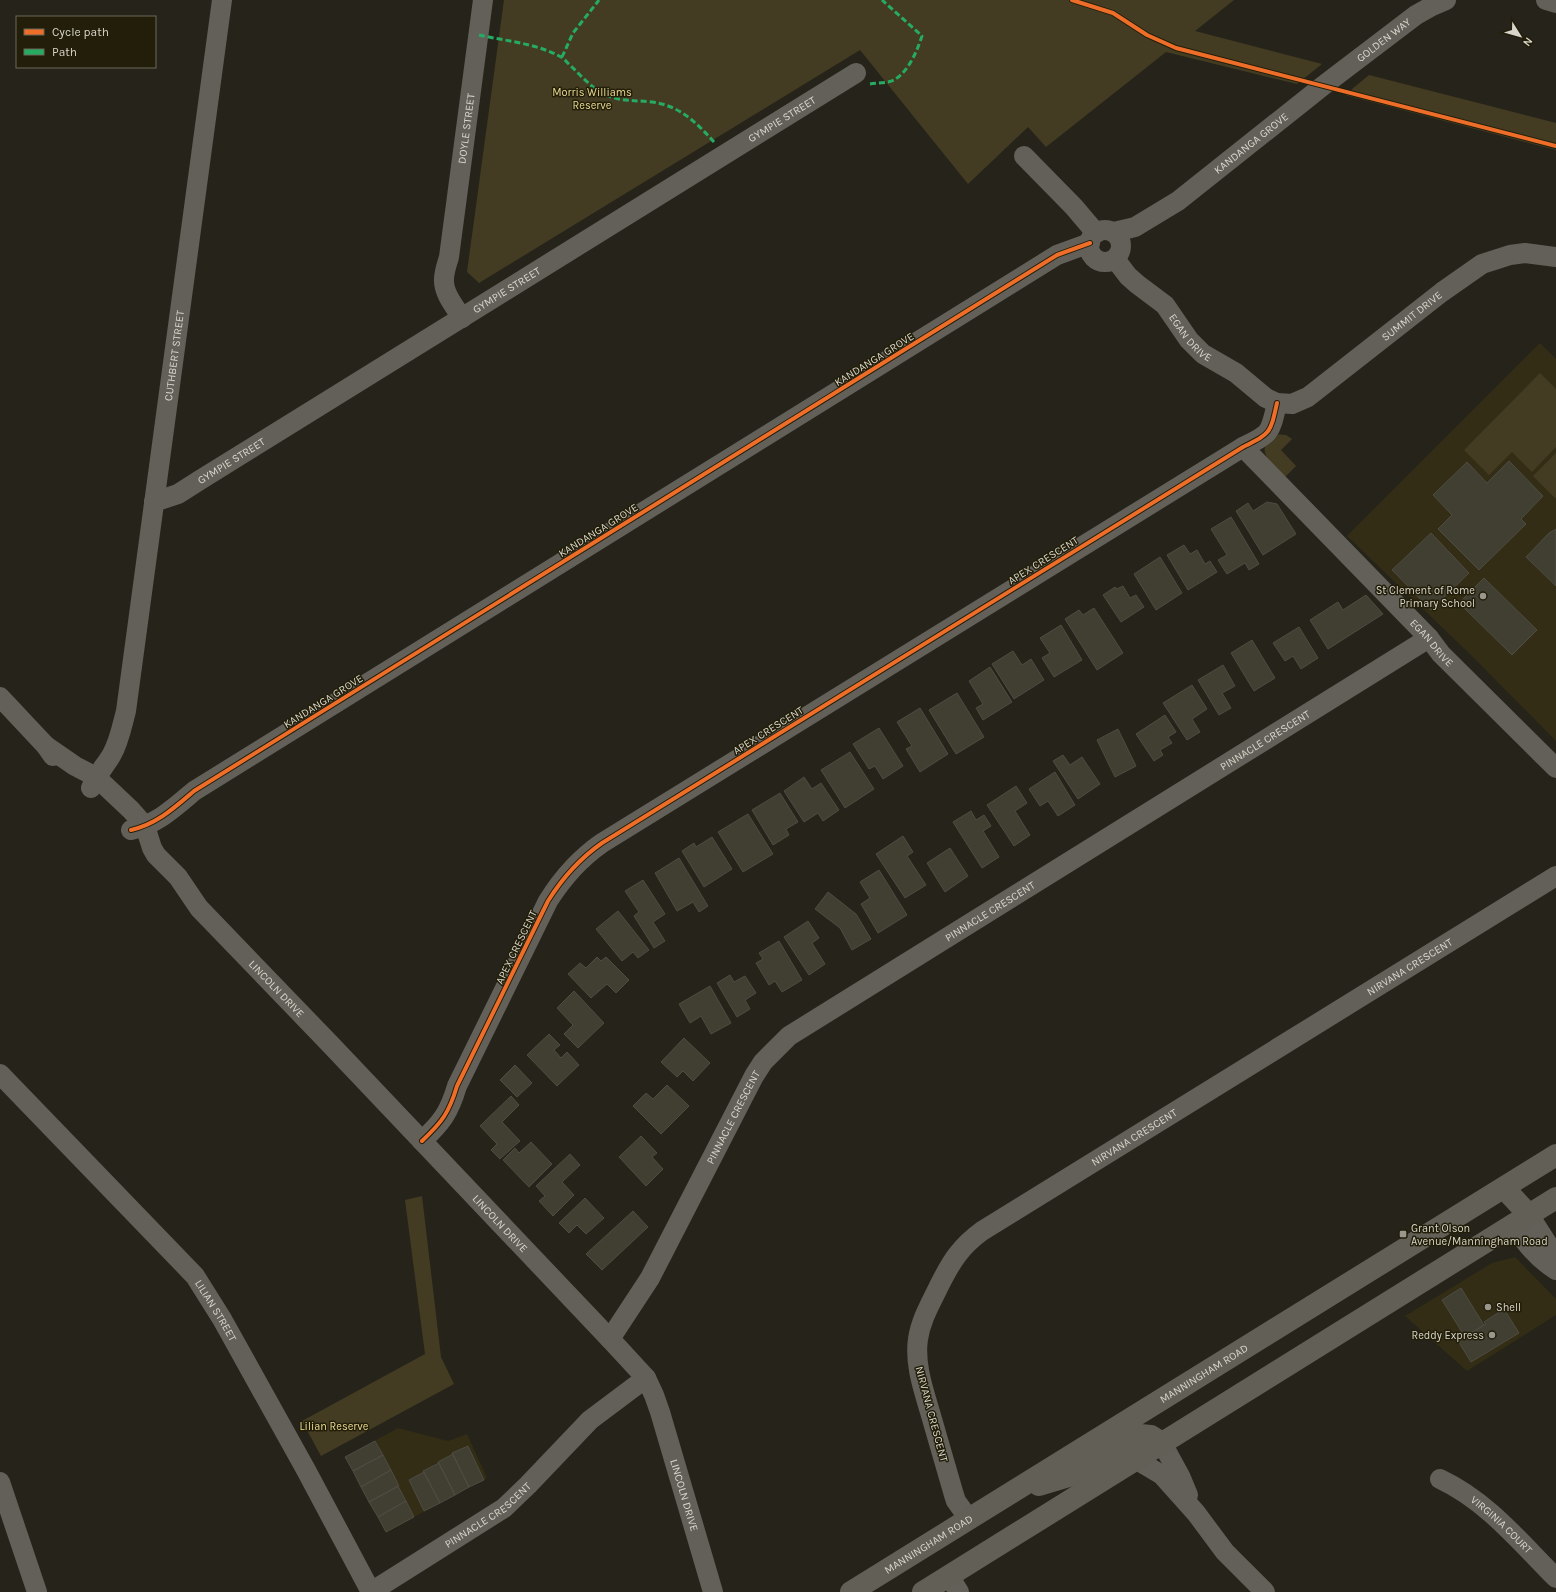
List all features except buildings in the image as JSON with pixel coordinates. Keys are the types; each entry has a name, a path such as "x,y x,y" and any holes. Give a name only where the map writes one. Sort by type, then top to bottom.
{"main road":[{"name":"MANNINGHAM ROAD","path":"851,1592 1556,1155"},
{"path":"1504,1188 1521,1220"},
{"path":"923,1592 954,1584 1135,1459 1556,1198"},
{"path":"1009,1495 1069,1476 1127,1440 1140,1435 1151,1436 1162,1443"}],"street":[{"name":"CUTHBERT STREET","path":"96,783 112,756 126,711 222,0"},
{"name":"DOYLE STREET","path":"468,315 444,286 444,277 449,257 483,0"},
{"name":"GOLDEN WAY","path":"1324,85 1416,15 1446,0"},
{"name":"GYMPIE STREET","path":"154,502 178,494 856,74"},
{"name":"KANDANGA GROVE","path":"139,825 162,817 194,791 1035,269 1069,261 1105,246 1178,201 1324,85"},
{"name":"EGAN DRIVE","path":"1024,156 1074,206 1132,280 1166,305 1195,347 1203,354 1248,382 1266,398 1277,403"},
{"name":"SUMMIT DRIVE","path":"1277,403 1292,404 1308,397 1442,292 1482,264 1510,254 1525,253 1556,257"},
{"path":"1243,447 1255,433 1270,409 1277,403"},
{"name":"EGAN DRIVE","path":"1243,447 1428,638 1441,654 1556,768"},
{"name":"APEX CRESCENT","path":"417,1136 445,1117 451,1106 457,1086 548,901 568,872 590,852 1243,447"},
{"name":"PINNACLE CRESCENT","path":"616,1344 643,1304 650,1278 754,1076 774,1049 789,1036 1428,638"},
{"name":"LINCOLN DRIVE","path":"0,697 46,746 59,766 67,774 96,783 101,796 139,825 145,857 153,867 176,890 199,908 616,1344 641,1373 654,1395 660,1412 713,1592"},
{"name":"NIRVANA CRESCENT","path":"969,1519 956,1501 954,1495 923,1387 918,1353 918,1341 924,1316 948,1269 963,1247 972,1238 999,1221 1556,876"},
{"name":"LILIAN STREET","path":"0,1074 195,1276 222,1319 371,1592"},
{"path":"1521,1220 1556,1257"},
{"path":"1521,1220 1527,1245 1556,1270"},
{"name":"PINNACLE CRESCENT","path":"371,1592 504,1508 590,1420 641,1373"},
{"path":"1162,1443 1180,1476 1196,1514"},
{"path":"1135,1459 1162,1475 1196,1514 1225,1552 1265,1592"},
{"name":"VIRGINIA COURT","path":"1440,1479 1458,1487 1489,1510 1556,1578"},
{"path":"0,1482 37,1592"}],"shaded area":[{"name":"St Clement of Rome Primary School","path":"1540,343 1556,359 1556,741 1472,656 1347,536"},
{"name":"Shell","path":"1515,1257 1556,1299 1556,1315 1467,1371 1405,1316 1492,1263"},
{"path":"398,1428 448,1441 467,1434 487,1478 386,1532 345,1457"}],"green space":[{"name":"Morris Williams Reserve","path":"504,0 1234,0 1195,31 1322,64 1297,84 1166,52 1046,147 1028,127 968,184 860,50 479,283 467,272"},
{"path":"1369,75 1556,123 1556,150 1345,95"},
{"path":"1540,373 1556,389 1556,447 1532,472 1512,452 1489,475 1464,450"},
{"path":"1274,434 1286,435 1292,439 1281,450 1296,466 1284,478 1271,464 1265,451 1266,443"},
{"path":"1556,453 1556,497 1555,498 1533,476"},
{"name":"Lilian Reserve","path":"422,1196 441,1357 454,1384 321,1456 302,1421 425,1354 405,1200"}],"marked path":[{"path":"562,57 573,33 599,0"},
{"path":"870,84 892,81 899,76 912,60 922,36 882,0"},
{"path":"479,35 531,45 551,52 562,58 595,89 604,94 622,100 652,102 671,107 687,116 714,142"}],"cycle path":[{"path":"1072,0 1113,13 1147,35 1176,48 1556,146"},
{"path":"131,830 157,820 194,791 1057,255 1090,243"},
{"path":"422,1141 435,1128 448,1110 457,1086 548,901 566,876 586,855 602,843 1243,447 1259,439 1271,427 1277,403"}],"place":[{"name":"St Clement of Rome Primary School","path":"1483,596"},
{"name":"Grant Olson Avenue/Manningham Road","path":"1403,1234"},
{"name":"Shell","path":"1488,1307"},
{"name":"Reddy Express","path":"1492,1335"}]}
